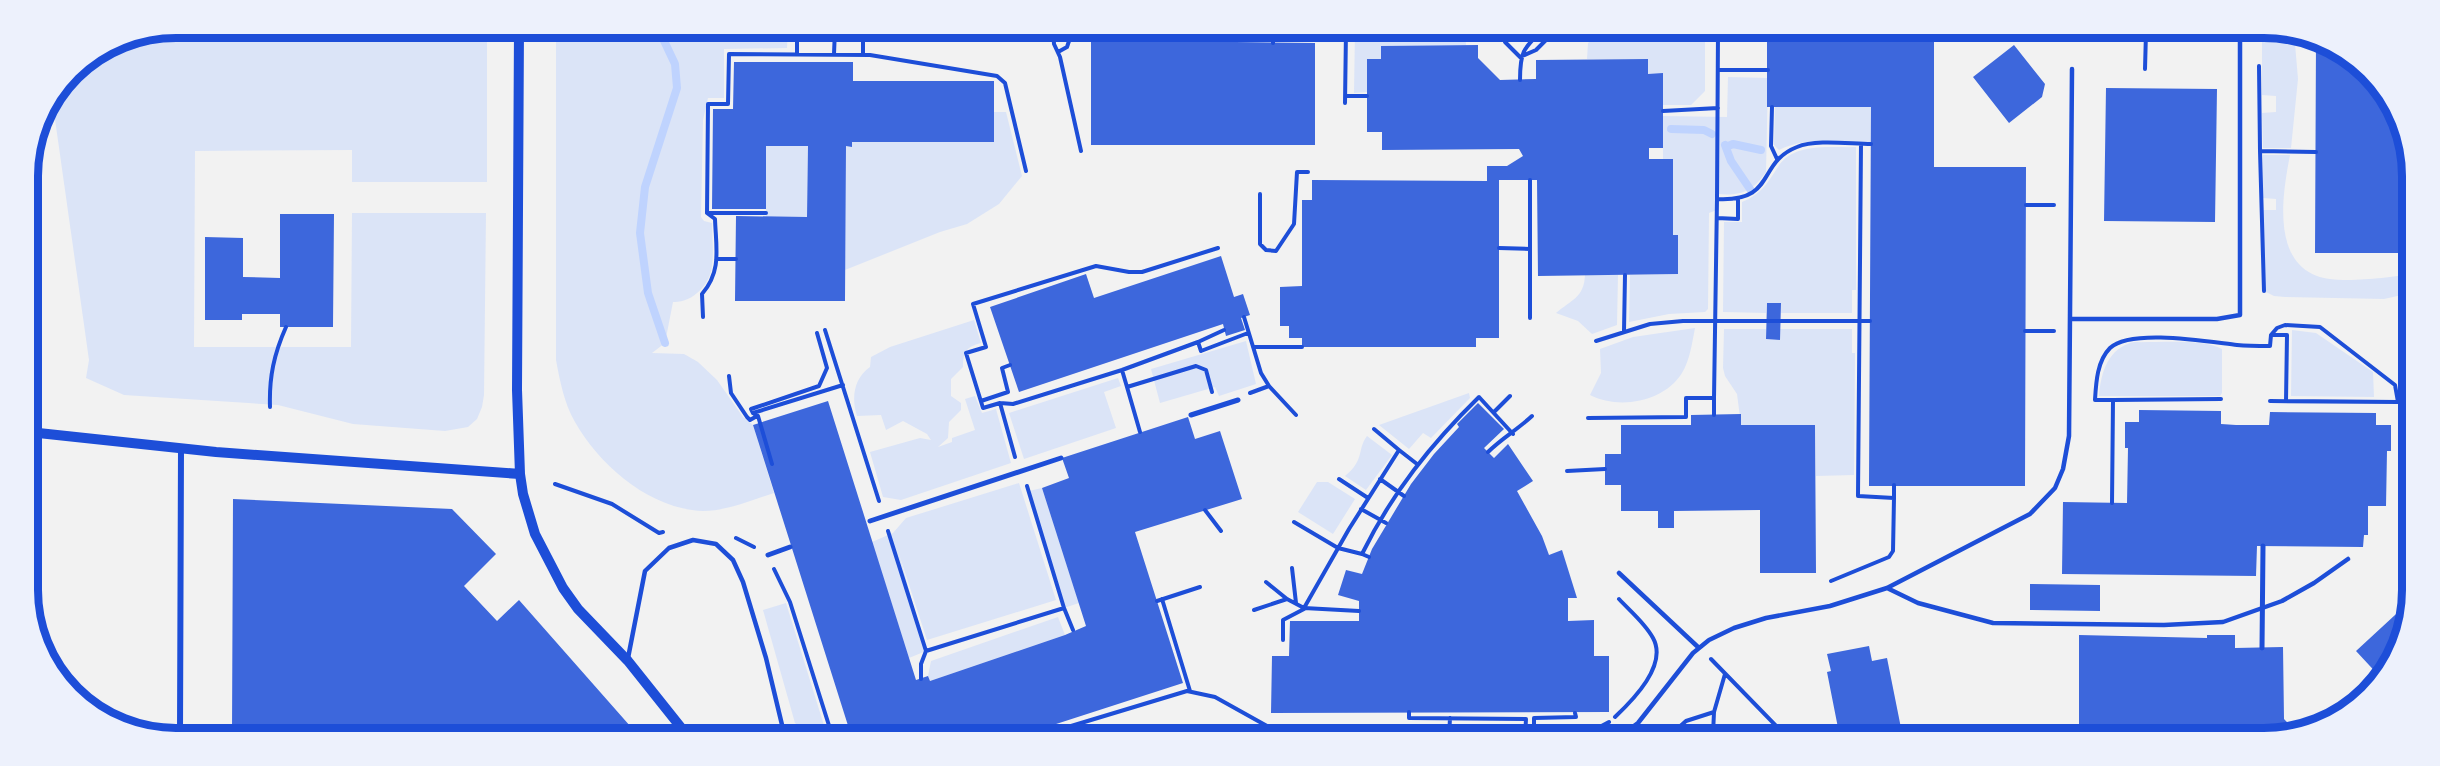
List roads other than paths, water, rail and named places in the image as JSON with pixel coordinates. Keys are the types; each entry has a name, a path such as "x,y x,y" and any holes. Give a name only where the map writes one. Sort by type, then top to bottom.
{"street":[{"path":"519,38 517,390 520,474 527,510 536,534 563,588 578,609 628,661 681,728"},
{"path":"1191,416 1238,400"},
{"path":"38,433 181,449 520,474"},
{"path":"180,728 181,449"},
{"path":"870,521 1061,458"},
{"path":"2262,648 2263,546"},
{"path":"768,555 790,548"}],"lane":[{"path":"2070,319 2217,319 2240,315 2240,38"},
{"path":"1631,728 1638,723 1682,667 1709,640 1734,628 1766,618 1830,606 1887,588 2030,514 2055,488 2063,469 2069,436 2072,69"},
{"path":"628,661 645,571 669,548 693,540 716,544 733,560 743,582 766,658 783,728"},
{"path":"1887,588 1918,603 1993,623 2164,625 2223,622 2282,601 2314,583 2348,559"},
{"path":"1619,573 1700,648"},
{"path":"1167,728 1175,726 1204,728"}],"waterway":[{"path":"663,38 675,64 677,88 645,187 640,233 648,293 665,343"},
{"path":"1671,129 1704,130 1712,134"},
{"path":"1726,147 1733,144 1761,150"},
{"path":"1725,145 1731,161 1750,189"}]}
